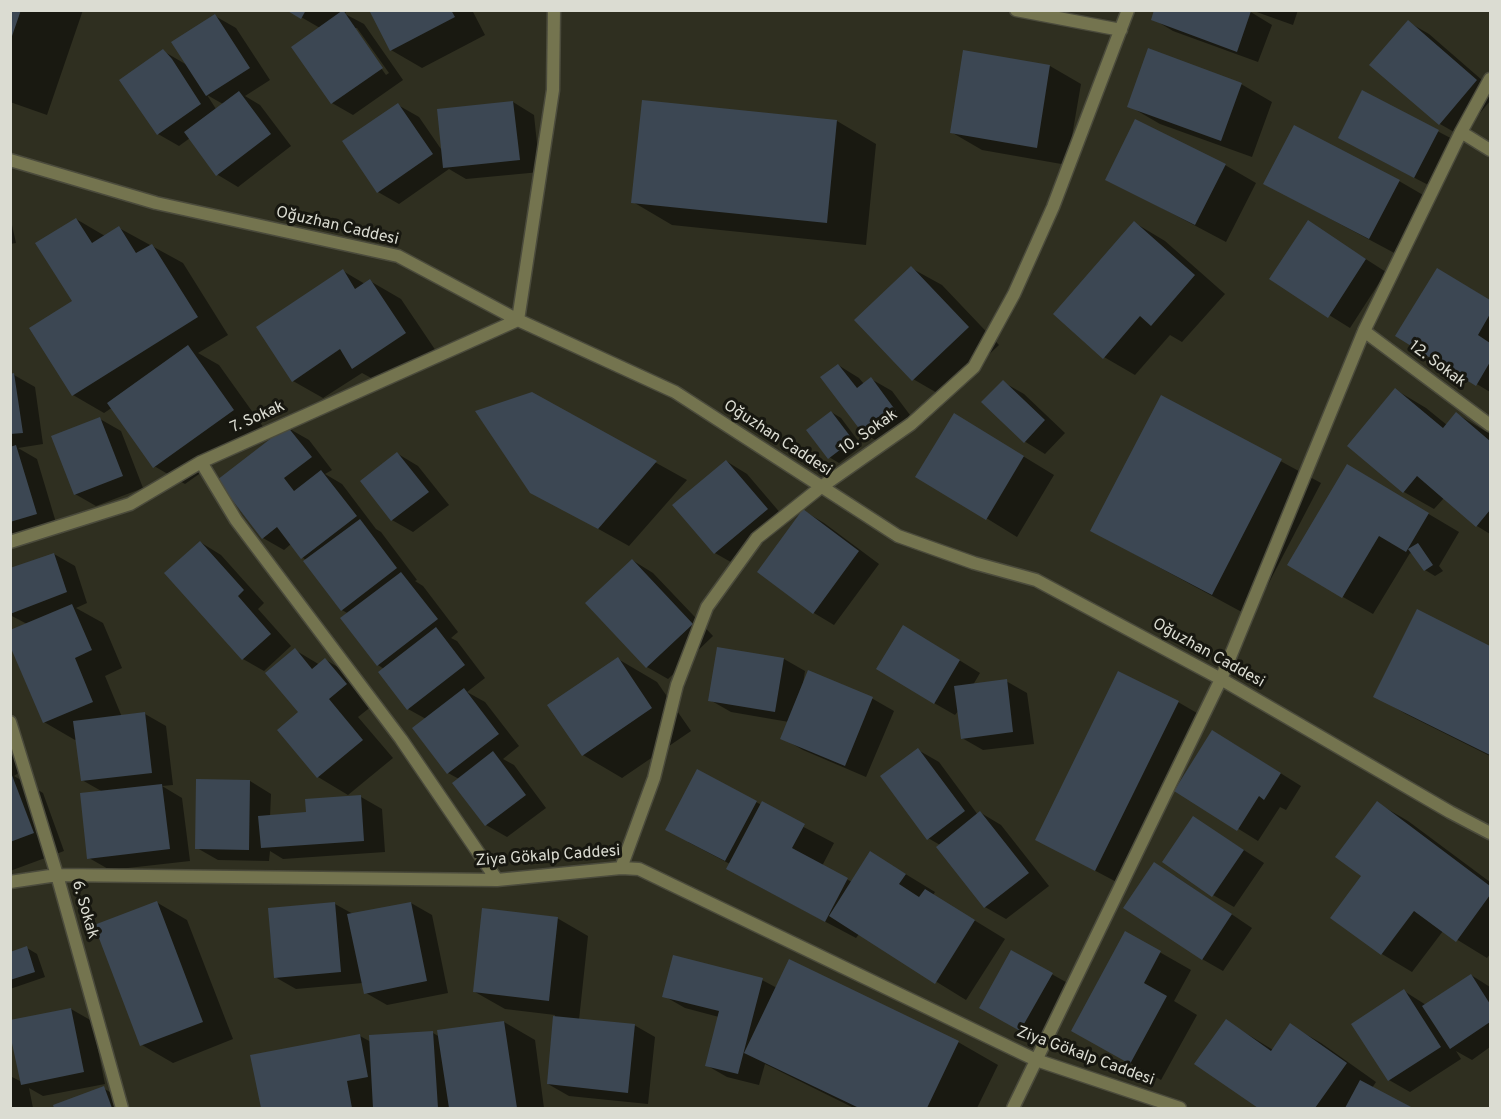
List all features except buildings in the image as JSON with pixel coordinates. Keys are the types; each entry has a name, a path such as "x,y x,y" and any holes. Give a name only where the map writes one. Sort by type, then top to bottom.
{"street":[{"path":"518,320 553,90 554,10"},
{"path":"1016,10 1121,30"},
{"name":"10. Sokak","path":"621,868 654,778 677,685 707,607 757,538 821,487 911,424 974,367 1014,294 1053,207 1128,10"},
{"path":"1013,1108 1221,679 1365,331 1461,132 1491,79"},
{"path":"1461,132 1491,150"},
{"name":"Oğuzhan Caddesi","path":"10,160 156,204 398,256 518,320 675,392 898,537 974,563 1036,580 1221,679 1450,812 1491,832"},
{"name":"7. Sokak","path":"10,542 130,504 201,462 518,320"},
{"name":"12. Sokak","path":"1365,331 1491,425"},
{"path":"201,462 236,520 401,739 497,880"},
{"name":"6. Sokak","path":"10,722 57,875 122,1108"},
{"name":"Ziya Gökalp Caddesi","path":"10,882 57,875 497,880 621,868 639,869 1036,1060 1180,1108"}]}
